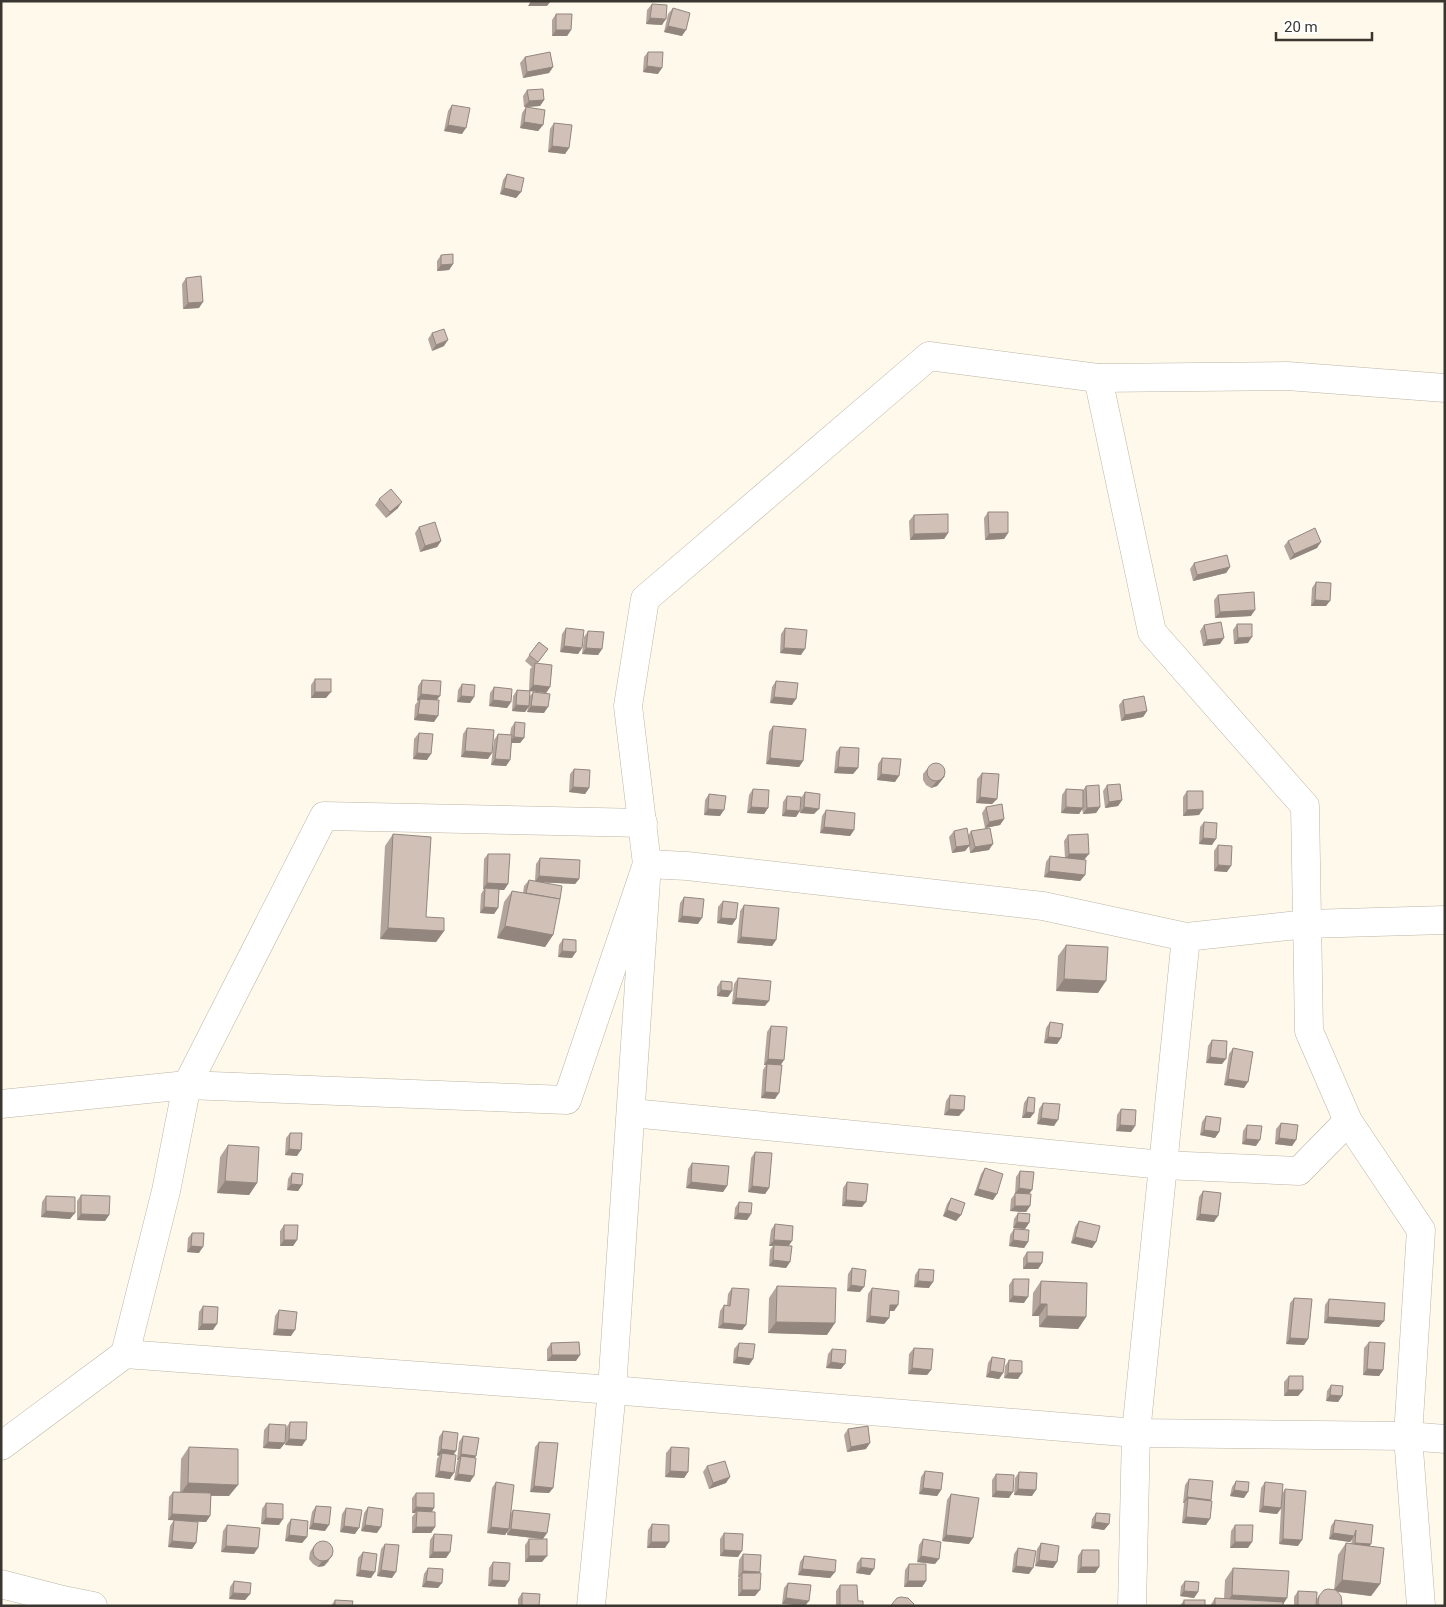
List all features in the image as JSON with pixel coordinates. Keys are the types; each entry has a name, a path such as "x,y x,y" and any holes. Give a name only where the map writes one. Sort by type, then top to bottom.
{"street":[{"path":"591,1606 612,1390 632,1113 647,864 628,706 645,598 929,356 1098,378 1287,376 1445,388"},
{"path":"1098,378 1152,632 1305,806 1310,1031 1348,1121 1421,1230 1408,1436 1421,1606"},
{"path":"1,1446 125,1354 166,1191 187,1085 324,816 643,823"},
{"path":"647,864 687,866 1043,906 1186,937 1307,924 1445,920"},
{"path":"1,1104 187,1085 567,1100 647,864"},
{"path":"1132,1606 1136,1433 1186,937"},
{"path":"632,1113 1163,1165 1299,1171 1348,1121"},
{"path":"125,1354 612,1390 1136,1433 1408,1436 1445,1439"},
{"path":"1,1584 94,1606"}],"building":[{"path":"652,4 667,5 666,19 650,18"},
{"path":"673,8 690,13 686,30 668,26"},
{"path":"556,14 572,14 571,30 556,30"},
{"path":"550,52 553,67 527,72 525,57"},
{"path":"648,52 663,52 662,68 647,66"},
{"path":"543,89 544,100 529,101 527,90"},
{"path":"452,105 470,108 466,128 448,125"},
{"path":"526,107 545,110 543,125 524,122"},
{"path":"554,123 572,125 569,148 552,146"},
{"path":"507,174 524,178 521,192 504,188"},
{"path":"453,254 453,264 441,265 441,255"},
{"path":"201,276 203,302 188,303 186,278"},
{"path":"444,329 448,340 436,345 432,333"},
{"path":"391,489 402,502 390,512 379,499"},
{"path":"988,512 1008,512 1008,533 989,534"},
{"path":"948,514 948,533 914,534 914,515"},
{"path":"435,522 441,541 425,546 419,527"},
{"path":"1315,528 1321,542 1294,554 1288,541"},
{"path":"1227,555 1230,567 1197,575 1194,563"},
{"path":"1316,582 1331,583 1330,601 1315,600"},
{"path":"1254,592 1255,610 1220,612 1218,595"},
{"path":"1221,622 1224,638 1207,640 1204,625"},
{"path":"1237,624 1252,624 1252,637 1238,638"},
{"path":"566,628 584,630 582,648 564,646"},
{"path":"785,628 807,630 805,649 784,648"},
{"path":"588,631 604,632 602,649 586,648"},
{"path":"539,642 548,649 538,662 529,655"},
{"path":"535,663 552,665 550,687 533,685"},
{"path":"315,679 331,679 331,692 315,692"},
{"path":"422,680 441,681 440,696 421,694"},
{"path":"776,681 798,683 796,699 774,697"},
{"path":"462,684 475,685 474,697 461,696"},
{"path":"494,687 512,689 511,702 493,700"},
{"path":"517,690 530,691 529,706 516,705"},
{"path":"533,692 550,694 548,707 531,706"},
{"path":"1144,696 1147,711 1125,715 1123,700"},
{"path":"420,699 439,700 438,716 418,714"},
{"path":"515,722 525,723 524,738 514,737"},
{"path":"773,726 806,729 803,761 770,758"},
{"path":"467,728 494,730 492,753 465,751"},
{"path":"419,733 433,734 431,754 417,753"},
{"path":"498,734 512,735 510,760 495,759"},
{"path":"840,747 859,748 858,768 838,767"},
{"path":"882,758 901,759 899,776 881,774"},
{"path":"932,763 940,763 945,768 943,779 932,781 927,776 927,768"},
{"path":"574,769 590,770 589,788 573,787"},
{"path":"982,773 999,774 997,799 980,797"},
{"path":"1120,784 1122,800 1109,802 1107,785"},
{"path":"1099,785 1100,807 1087,808 1086,786"},
{"path":"753,789 769,790 768,808 751,807"},
{"path":"1066,789 1083,790 1083,808 1066,807"},
{"path":"1187,791 1203,791 1203,809 1187,810"},
{"path":"805,792 820,794 819,809 804,807"},
{"path":"709,794 726,796 724,810 708,809"},
{"path":"787,796 801,797 800,811 786,810"},
{"path":"1002,804 1004,819 989,822 986,807"},
{"path":"826,810 855,813 854,830 824,827"},
{"path":"1204,822 1217,823 1216,839 1203,838"},
{"path":"967,828 970,845 956,847 954,831"},
{"path":"990,828 993,844 975,847 971,831"},
{"path":"393,834 431,837 426,917 444,918 444,931 388,928"},
{"path":"1088,834 1089,854 1069,854 1068,835"},
{"path":"1218,845 1232,846 1231,866 1218,865"},
{"path":"488,854 510,854 508,884 487,883"},
{"path":"1050,856 1086,860 1085,875 1049,871"},
{"path":"540,858 580,860 579,879 539,876"},
{"path":"529,880 562,886 560,899 526,893"},
{"path":"485,888 499,889 498,908 484,907"},
{"path":"512,891 560,899 553,935 505,926"},
{"path":"684,897 704,899 702,918 682,916"},
{"path":"723,901 738,903 736,919 721,918"},
{"path":"744,905 779,908 776,940 741,937"},
{"path":"563,939 576,940 576,952 562,951"},
{"path":"1066,945 1108,947 1106,981 1064,979"},
{"path":"738,978 771,981 769,1001 736,998"},
{"path":"721,981 732,982 732,991 721,990"},
{"path":"1050,1022 1063,1024 1061,1038 1048,1037"},
{"path":"771,1026 787,1027 784,1060 768,1059"},
{"path":"1212,1040 1227,1041 1226,1059 1210,1057"},
{"path":"1233,1048 1253,1052 1248,1082 1228,1079"},
{"path":"767,1064 782,1065 779,1093 765,1092"},
{"path":"950,1095 965,1096 964,1110 949,1109"},
{"path":"1028,1097 1035,1098 1034,1113 1026,1112"},
{"path":"1043,1103 1060,1104 1058,1120 1041,1118"},
{"path":"1121,1109 1136,1110 1135,1126 1120,1125"},
{"path":"1206,1116 1221,1118 1219,1132 1204,1130"},
{"path":"1281,1123 1298,1125 1296,1140 1279,1138"},
{"path":"1247,1125 1262,1126 1260,1140 1246,1139"},
{"path":"290,1133 302,1133 301,1150 289,1149"},
{"path":"228,1145 259,1147 257,1183 225,1181"},
{"path":"755,1152 772,1153 769,1188 752,1186"},
{"path":"692,1163 729,1166 727,1186 691,1182"},
{"path":"985,1168 1003,1174 997,1194 978,1189"},
{"path":"1020,1171 1034,1172 1032,1190 1019,1188"},
{"path":"292,1173 303,1174 302,1185 291,1184"},
{"path":"847,1182 868,1184 866,1202 846,1200"},
{"path":"1203,1191 1221,1193 1218,1216 1200,1214"},
{"path":"1015,1193 1031,1194 1030,1206 1015,1206"},
{"path":"81,1195 110,1196 109,1215 81,1214"},
{"path":"46,1196 75,1197 75,1213 46,1211"},
{"path":"951,1198 965,1203 961,1215 947,1210"},
{"path":"739,1202 752,1203 751,1214 738,1213"},
{"path":"1018,1213 1030,1214 1029,1223 1017,1222"},
{"path":"1079,1221 1100,1226 1096,1242 1075,1237"},
{"path":"775,1224 793,1226 792,1241 774,1240"},
{"path":"284,1225 298,1225 297,1240 284,1240"},
{"path":"1014,1229 1029,1230 1028,1242 1013,1240"},
{"path":"192,1233 204,1233 203,1247 191,1246"},
{"path":"774,1245 792,1246 790,1262 773,1260"},
{"path":"1027,1252 1043,1252 1042,1263 1027,1263"},
{"path":"852,1268 866,1270 864,1287 851,1285"},
{"path":"919,1269 934,1270 933,1282 918,1281"},
{"path":"1013,1279 1029,1279 1028,1297 1013,1296"},
{"path":"1041,1281 1087,1283 1086,1317 1047,1316 1047,1304 1040,1304"},
{"path":"777,1286 836,1288 835,1323 776,1322"},
{"path":"732,1288 749,1289 746,1325 723,1323 724,1305 730,1306"},
{"path":"872,1288 899,1291 898,1305 890,1305 889,1318 870,1316"},
{"path":"1294,1298 1312,1299 1308,1339 1290,1338"},
{"path":"1329,1299 1385,1303 1384,1321 1328,1317"},
{"path":"203,1306 218,1307 217,1324 202,1324"},
{"path":"279,1310 297,1312 295,1330 277,1329"},
{"path":"579,1342 580,1355 552,1355 551,1343"},
{"path":"1369,1342 1385,1343 1383,1370 1367,1369"},
{"path":"739,1343 755,1344 753,1359 737,1357"},
{"path":"914,1348 933,1349 931,1370 912,1368"},
{"path":"832,1349 846,1350 845,1364 831,1362"},
{"path":"992,1357 1005,1359 1003,1373 990,1371"},
{"path":"1009,1360 1022,1361 1022,1373 1008,1373"},
{"path":"1289,1376 1303,1376 1303,1390 1288,1390"},
{"path":"1331,1385 1343,1386 1342,1396 1330,1395"},
{"path":"290,1422 307,1422 306,1440 289,1439"},
{"path":"269,1424 286,1425 285,1443 268,1442"},
{"path":"868,1426 870,1443 851,1447 848,1429"},
{"path":"443,1431 458,1433 456,1451 441,1449"},
{"path":"463,1436 479,1438 476,1456 461,1454"},
{"path":"539,1442 558,1443 553,1488 534,1486"},
{"path":"189,1447 238,1449 238,1485 188,1483"},
{"path":"671,1447 689,1448 688,1472 670,1471"},
{"path":"442,1453 456,1455 454,1473 439,1471"},
{"path":"461,1456 476,1458 474,1476 458,1474"},
{"path":"725,1461 730,1477 713,1483 707,1466"},
{"path":"925,1471 943,1473 941,1490 923,1488"},
{"path":"1019,1472 1037,1473 1036,1490 1018,1489"},
{"path":"996,1474 1014,1475 1013,1492 996,1491"},
{"path":"1189,1479 1213,1481 1211,1500 1187,1497"},
{"path":"1236,1481 1249,1482 1248,1492 1234,1490"},
{"path":"496,1482 514,1485 509,1529 491,1527"},
{"path":"1265,1482 1283,1484 1281,1508 1263,1506"},
{"path":"1285,1489 1306,1491 1302,1540 1283,1539"},
{"path":"173,1492 211,1493 210,1516 172,1514"},
{"path":"416,1493 434,1493 434,1508 416,1507"},
{"path":"951,1494 979,1498 973,1538 946,1535"},
{"path":"1188,1498 1212,1501 1210,1519 1186,1517"},
{"path":"266,1503 283,1504 283,1519 266,1518"},
{"path":"316,1506 331,1507 329,1525 313,1523"},
{"path":"368,1507 383,1509 381,1527 365,1525"},
{"path":"346,1508 362,1510 359,1528 344,1526"},
{"path":"513,1510 550,1514 547,1533 511,1529"},
{"path":"417,1511 435,1512 435,1527 416,1527"},
{"path":"1096,1513 1110,1514 1109,1524 1095,1522"},
{"path":"291,1519 308,1521 307,1537 289,1535"},
{"path":"174,1520 198,1522 196,1543 172,1541"},
{"path":"1335,1520 1373,1525 1371,1544 1355,1543 1356,1530 1354,1536 1333,1533"},
{"path":"652,1524 669,1525 669,1542 651,1542"},
{"path":"227,1525 260,1528 258,1548 226,1546"},
{"path":"1235,1525 1253,1525 1252,1542 1235,1542"},
{"path":"724,1533 743,1534 742,1551 724,1550"},
{"path":"434,1534 452,1535 450,1552 433,1552"},
{"path":"529,1539 547,1539 547,1556 529,1556"},
{"path":"923,1539 941,1542 939,1559 921,1556"},
{"path":"323,1541 330,1544 333,1551 330,1558 323,1561 316,1558 313,1551 316,1544"},
{"path":"1041,1543 1059,1546 1057,1562 1039,1560"},
{"path":"1346,1543 1384,1548 1380,1584 1342,1580"},
{"path":"385,1544 399,1545 396,1572 381,1570"},
{"path":"1018,1548 1036,1551 1033,1568 1016,1566"},
{"path":"1082,1550 1099,1550 1099,1567 1081,1567"},
{"path":"363,1552 377,1554 375,1572 360,1570"},
{"path":"743,1554 761,1555 760,1572 743,1571"},
{"path":"804,1556 836,1560 835,1572 802,1569"},
{"path":"861,1558 875,1559 874,1569 861,1567"},
{"path":"493,1562 510,1563 509,1581 492,1580"},
{"path":"909,1564 926,1564 926,1581 908,1581"},
{"path":"428,1568 443,1569 442,1583 426,1581"},
{"path":"1233,1568 1289,1571 1287,1598 1232,1595"},
{"path":"742,1573 761,1573 760,1590 742,1590"},
{"path":"234,1581 251,1583 250,1594 233,1593"},
{"path":"1185,1581 1199,1582 1198,1592 1184,1591"},
{"path":"788,1583 811,1585 809,1601 786,1598"},
{"path":"840,1585 857,1585 858,1601 863,1601 863,1606 840,1606"},
{"path":"1324,1590 1336,1590 1341,1596 1342,1604 1340,1606 1320,1606 1318,1603 1319,1596"},
{"path":"1298,1591 1317,1592 1316,1606 1298,1606"},
{"path":"522,1593 540,1594 539,1606 522,1606"},
{"path":"897,1598 908,1598 914,1604 913,1606 892,1606"},
{"path":"1215,1598 1283,1602 1283,1606 1215,1606"},
{"path":"335,1600 353,1601 352,1606 335,1606"},
{"path":"1184,1600 1205,1600 1205,1606 1184,1606"}]}
